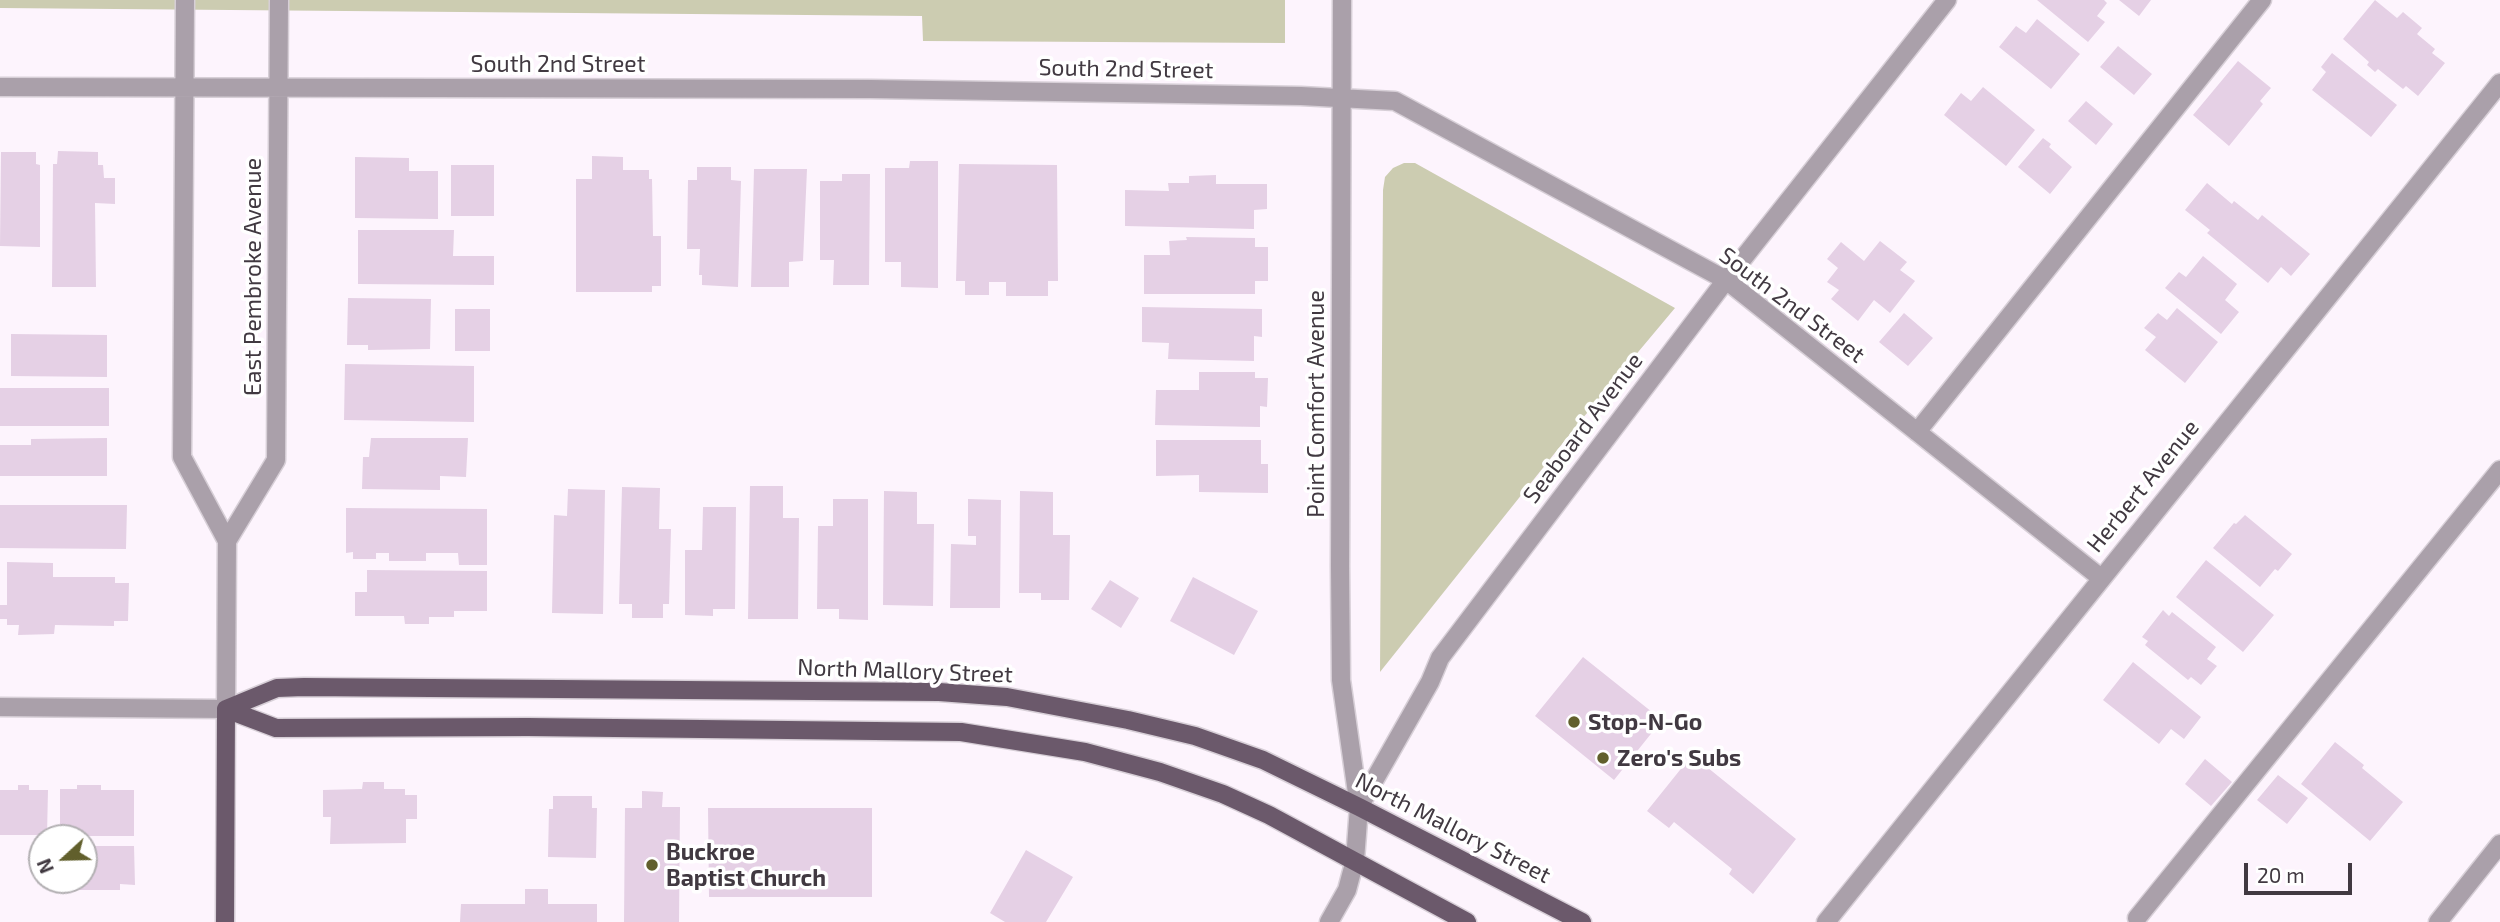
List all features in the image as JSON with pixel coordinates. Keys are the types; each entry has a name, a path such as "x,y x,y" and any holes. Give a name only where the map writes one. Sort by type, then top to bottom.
{"main road":[{"name":"North Mallory Street","path":"226,709 276,688 326,687 939,692 1007,697 1195,736 1263,760 1582,922"},
{"name":"North Mallory Street","path":"226,709 276,728 582,727 961,732 1085,752 1160,772 1223,794 1269,814 1467,922"},
{"path":"225,922 226,709"}],"street":[{"path":"185,0 182,457 227,541 226,709"},
{"name":"East Pembroke Avenue","path":"227,541 276,460 279,0"},
{"name":"Point Comfort Avenue","path":"1342,0 1341,680 1359,807"},
{"name":"Seaboard Avenue","path":"1334,920 1348,890 1355,860 1359,807 1430,682 1440,658 1726,280 1947,0"},
{"path":"1917,432 2262,0"},
{"name":"Herbert Avenue","path":"1826,922 2500,83"},
{"name":"South 2nd Street","path":"0,87 857,89 1342,97 1395,101 1726,280 2101,578"},
{"path":"2137,918 2500,470"},
{"name":"North Mallory Street","path":"0,707 226,709"},
{"path":"2438,922 2500,844"}],"green space":[{"path":"0,0 1285,0 1285,43 923,41 922,16 0,8"},
{"path":"1404,163 1415,163 1675,308 1582,419 1380,672 1383,190 1385,177 1393,168"}],"building":[{"path":"2037,0 2104,0 2107,3 2097,16 2105,22 2088,42"},
{"path":"2119,0 2151,0 2139,16"},
{"path":"2375,0 2397,18 2403,12 2422,28 2417,34 2435,49 2432,53 2445,63 2418,96 2406,86 2403,89 2378,69 2375,72 2367,65 2369,62 2343,39"},
{"path":"2037,19 2080,54 2051,89 1999,47 2016,26 2026,33"},
{"path":"2118,46 2152,74 2134,95 2100,67"},
{"path":"2332,53 2397,105 2371,137 2312,90 2326,72 2321,67"},
{"path":"2238,61 2271,88 2260,101 2263,104 2229,146 2193,115"},
{"path":"1983,87 2035,130 2006,166 1944,115 1961,93 1971,101"},
{"path":"2086,101 2113,124 2096,145 2068,121"},
{"path":"2043,138 2051,144 2049,147 2072,167 2050,194 2018,167"},
{"path":"58,151 98,152 98,165 103,165 104,178 115,178 115,204 95,203 96,287 52,287 53,164 57,164"},
{"path":"1,152 36,152 36,164 40,165 40,247 0,246"},
{"path":"592,156 623,157 623,170 649,170 649,179 652,179 653,236 661,236 661,286 652,286 652,292 576,292 576,179 592,179"},
{"path":"355,157 409,158 409,171 438,171 438,219 355,218"},
{"path":"910,161 938,161 938,288 901,287 901,262 885,262 885,168 909,168"},
{"path":"959,164 1057,165 1058,281 1048,281 1048,296 1006,296 1006,282 989,282 989,295 965,295 965,281 956,281"},
{"path":"451,165 494,165 494,216 451,216"},
{"path":"697,167 731,167 731,180 741,181 738,287 702,285 702,275 699,275 700,249 687,249 688,180 697,180"},
{"path":"754,169 807,169 803,261 789,262 789,287 751,287"},
{"path":"842,174 870,174 869,285 833,285 834,260 820,260 820,181 842,181"},
{"path":"1216,175 1216,184 1267,184 1267,209 1254,210 1254,229 1125,226 1125,190 1169,191 1168,183 1189,183 1189,176"},
{"path":"2207,183 2232,204 2234,201 2258,220 2262,215 2310,254 2291,276 2281,267 2268,283 2207,233 2210,230 2185,210"},
{"path":"358,230 454,230 453,256 494,256 494,285 358,284"},
{"path":"1186,237 1255,238 1255,247 1268,247 1268,281 1255,281 1255,294 1144,294 1144,255 1170,255 1169,241 1187,240"},
{"path":"1880,241 1907,262 1900,270 1915,281 1890,313 1874,300 1858,321 1831,299 1839,290 1827,282 1838,268 1827,259 1841,242 1864,261"},
{"path":"2203,256 2237,284 2225,300 2239,312 2221,334 2165,288 2179,272 2186,277"},
{"path":"348,298 431,299 430,349 368,350 368,345 347,345"},
{"path":"1142,307 1262,309 1262,337 1254,336 1254,361 1168,359 1169,343 1142,342"},
{"path":"2177,308 2218,342 2185,383 2145,350 2156,337 2144,328 2158,313 2167,320"},
{"path":"455,309 490,309 490,351 455,351"},
{"path":"1904,313 1933,338 1908,366 1879,342"},
{"path":"11,334 107,335 107,377 11,376"},
{"path":"345,364 474,366 474,422 344,420"},
{"path":"1199,372 1255,372 1255,378 1268,378 1267,407 1260,406 1260,427 1155,425 1156,390 1199,390"},
{"path":"0,388 109,388 109,426 0,426"},
{"path":"107,438 107,476 0,476 0,445 31,445 31,439"},
{"path":"371,438 468,438 466,477 440,476 440,490 362,489 363,457 369,457"},
{"path":"1156,440 1261,440 1261,464 1268,464 1268,493 1199,492 1199,475 1156,476"},
{"path":"750,486 783,486 783,518 799,518 798,619 748,619"},
{"path":"622,487 660,488 659,529 671,529 669,604 663,604 663,618 632,618 632,604 619,604"},
{"path":"568,489 605,490 603,614 552,613 554,515 567,516"},
{"path":"884,491 917,492 917,524 934,524 933,606 883,605"},
{"path":"1020,491 1053,492 1053,535 1070,535 1069,600 1041,600 1041,593 1019,593"},
{"path":"833,499 868,499 868,620 839,619 839,609 817,609 818,526 833,526"},
{"path":"968,499 1001,500 1000,608 950,608 951,544 976,545 976,536 968,536"},
{"path":"0,505 127,505 126,549 0,548"},
{"path":"703,507 736,507 735,609 713,609 713,616 685,615 685,550 702,550"},
{"path":"346,508 487,509 487,565 459,565 458,553 426,553 426,561 389,561 389,553 376,553 376,559 353,559 353,552 346,553"},
{"path":"2245,515 2292,554 2260,587 2213,548 2234,523"},
{"path":"2206,560 2274,615 2243,652 2176,597"},
{"path":"7,562 53,563 53,577 115,577 115,583 129,583 128,621 114,621 114,626 55,625 54,634 18,635 19,625 7,625 7,619 0,619 0,605 7,605"},
{"path":"367,570 487,571 487,611 454,611 454,617 429,617 429,624 405,624 404,616 355,616 355,592 367,592"},
{"path":"1193,577 1258,611 1234,655 1170,621"},
{"path":"1110,580 1139,598 1121,628 1091,609"},
{"path":"2163,610 2169,616 2172,612 2216,647 2207,659 2217,666 2201,685 2191,677 2188,680 2145,645 2148,641 2142,637"},
{"path":"1583,657 1662,720 1614,780 1535,716"},
{"path":"2133,662 2201,717 2184,739 2171,729 2159,744 2103,700"},
{"path":"2335,742 2403,802 2370,841 2301,784"},
{"path":"1692,755 1796,839 1753,894 1729,874 1732,869 1674,822 1669,828 1647,811"},
{"path":"2205,759 2232,782 2211,806 2185,784"},
{"path":"2278,775 2308,798 2287,824 2257,800"},
{"path":"363,782 384,782 384,789 405,789 405,795 417,795 417,819 406,819 406,843 330,844 331,817 323,817 323,790 362,789"},
{"path":"18,785 29,785 29,790 48,790 47,824 28,824 28,835 0,835 0,790 18,790"},
{"path":"77,785 101,785 101,790 134,790 134,836 98,836 98,824 60,824 60,789 77,789"},
{"name":"Buckroe Baptist Church","path":"642,791 663,792 662,807 680,807 679,922 624,922 625,808 642,808"},
{"path":"553,796 592,796 592,808 597,808 596,858 548,857 549,809 553,809"},
{"path":"708,808 872,808 872,897 709,897"},
{"path":"98,846 134,846 135,885 120,884 120,890 98,890"},
{"path":"1026,850 1073,877 1046,922 1005,922 990,913"},
{"path":"525,889 548,889 548,904 597,904 597,922 460,922 461,904 525,904"}],"place":[{"name":"Stop-N-Go","path":"1574,722"},
{"name":"Zero's Subs","path":"1603,758"},
{"name":"Buckroe Baptist Church","path":"652,865"}]}
